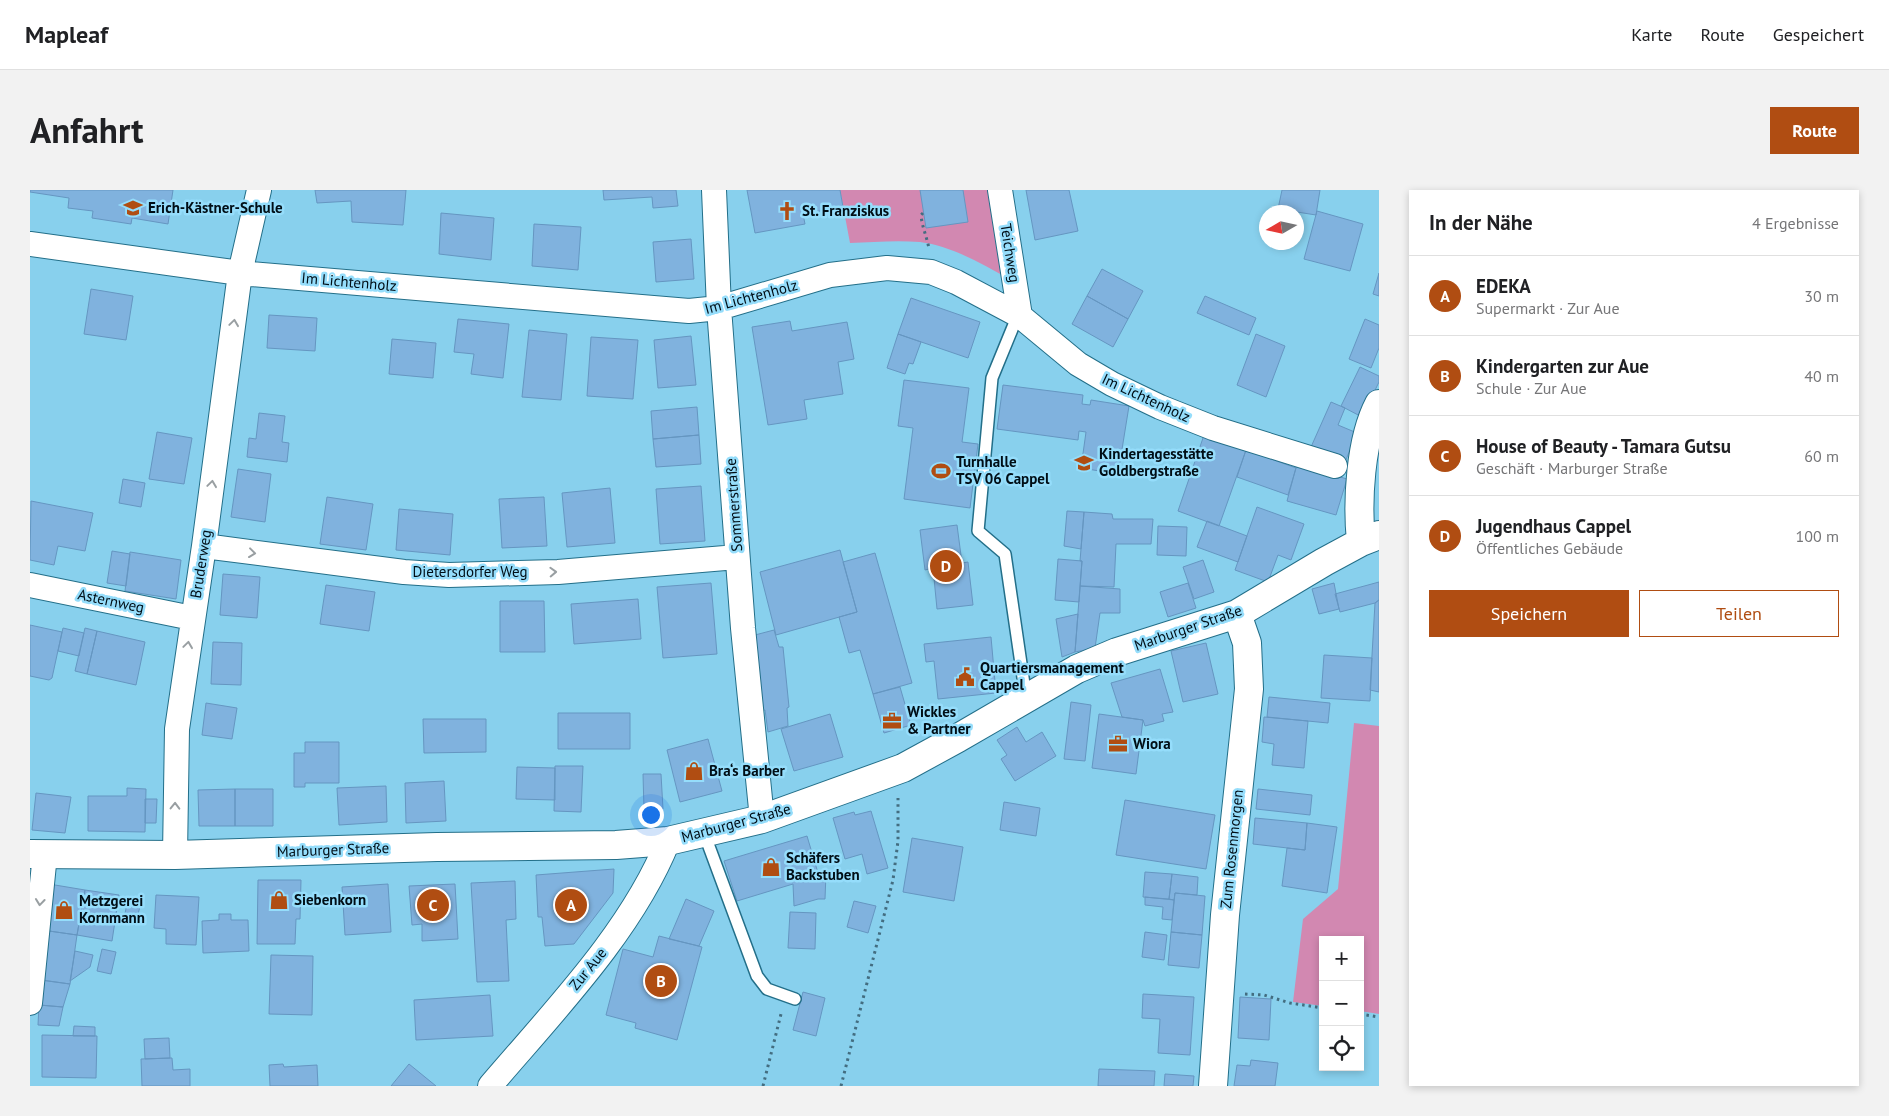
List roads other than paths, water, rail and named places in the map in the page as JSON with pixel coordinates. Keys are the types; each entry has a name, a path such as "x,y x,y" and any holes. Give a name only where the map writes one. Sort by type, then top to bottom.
{"street":[{"name":"Bruderweg","path":"174,855 176,729 204,546 240,273 259,190"},
{"name":"Sommerstraße","path":"714,190 720,308 743,628 762,819"},
{"name":"Teichweg","path":"1000,190 1020,316"},
{"name":"Im Lichtenholz","path":"30,244 240,273 689,312 720,308 830,275 887,268 930,272 956,282 1020,316 1078,364 1112,384 1213,428 1335,466"},
{"path":"1370,538 1360,527 1361,471 1373,416 1379,404"},
{"name":"Marburger Straße","path":"37,854 174,855 437,847 616,845 668,841 704,833 762,819 898,770 958,738 1077,669 1117,652 1237,614 1370,538"},
{"name":"Dietersdorfer Weg","path":"204,546 404,572 449,575 558,572 738,557"},
{"name":"Asternweg","path":"30,584 192,618"},
{"name":"Zum Rosenmorgen","path":"1213,1086 1225,915 1249,689 1247,643 1237,614"},
{"name":"Zur Aue","path":"490,1086 599,957 652,878 668,841"},
{"path":"30,1003 37,854"}],"lane":[{"path":"1020,316 1015,322 992,378 978,531 1005,554 1026,698"},
{"path":"704,833 757,976 767,989 790,998"}],"place":[{"name":"Erich-Kästner-Schule","path":"133,208"},
{"name":"St. Franziskus","path":"787,211"},
{"name":"Kindertagesstätte Goldbergstraße","path":"1084,463"},
{"name":"Turnhalle TSV 06 Cappel","path":"941,471"},
{"name":"Jugendhaus Cappel","path":"946,566"},
{"name":"Quartiersmanagement Cappel","path":"965,677"},
{"name":"Wickles & Partner","path":"892,721"},
{"name":"Wiora","path":"1118,744"},
{"name":"Bra‘s Barber","path":"694,771"},
{"name":"Schäfers Backstuben","path":"771,867"},
{"name":"Siebenkorn","path":"279,900"},
{"name":"House of Beauty - Tamara Gutsu","path":"433,905"},
{"name":"EDEKA","path":"571,905"},
{"name":"Metzgerei Kornmann","path":"64,910"},
{"name":"Kindergarten zur Aue","path":"661,981"}]}
